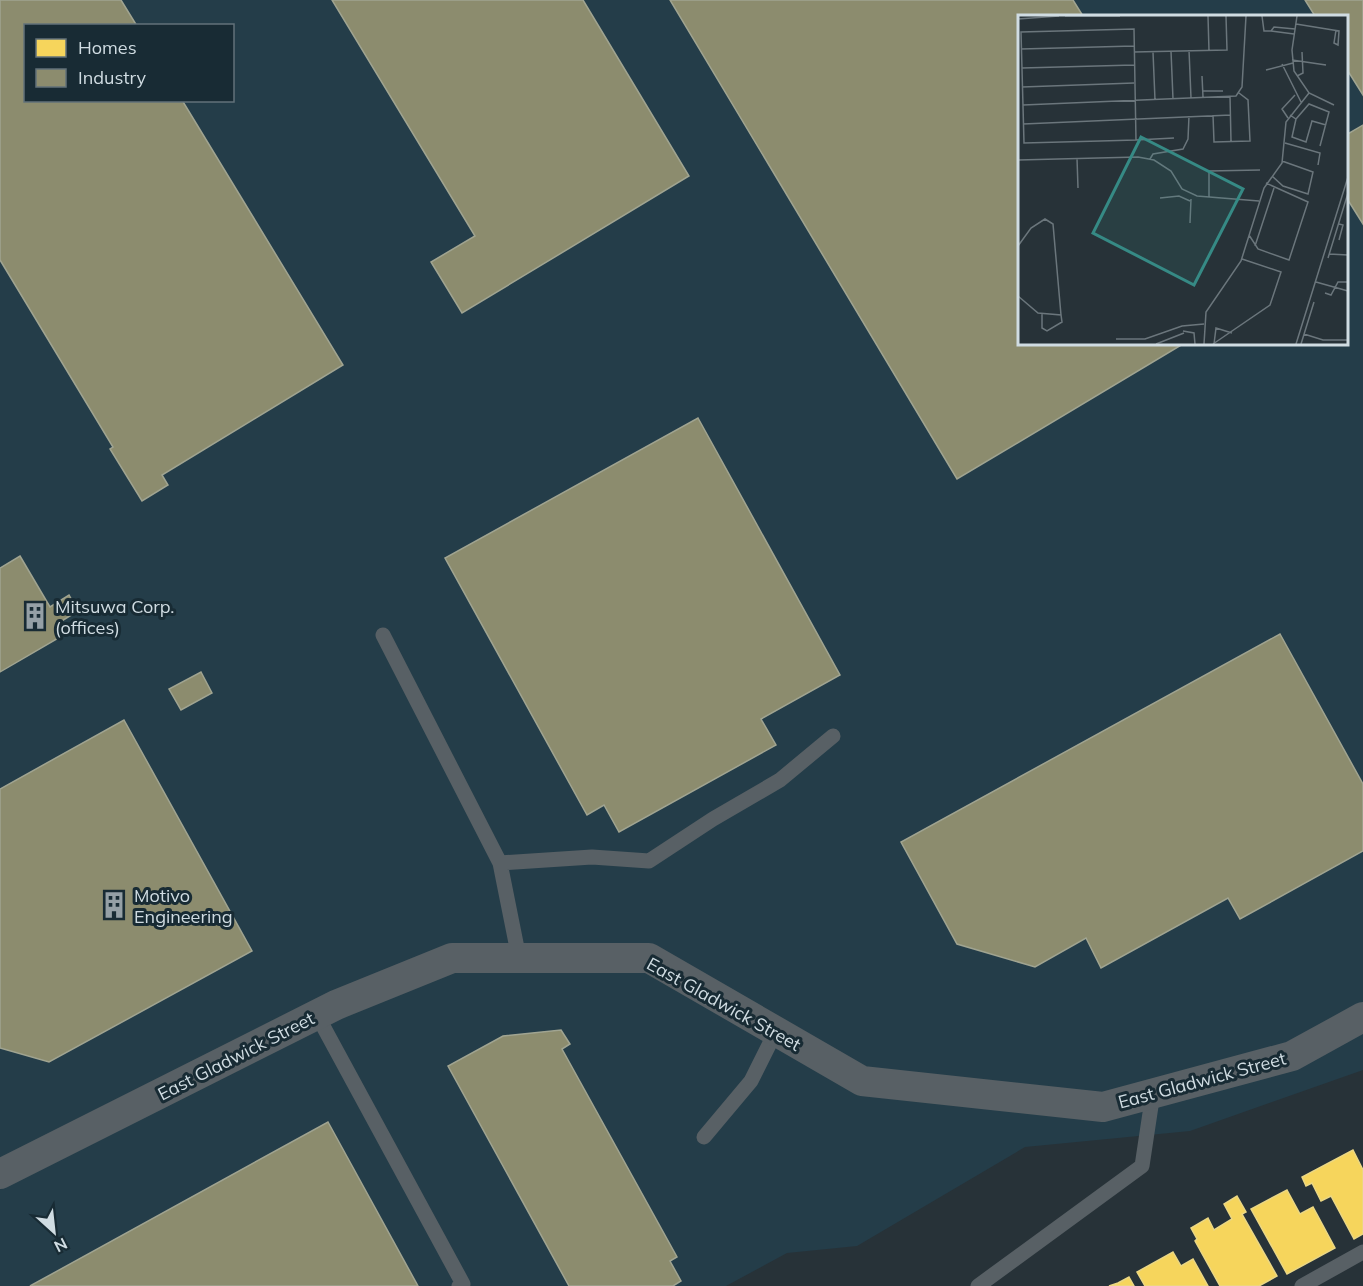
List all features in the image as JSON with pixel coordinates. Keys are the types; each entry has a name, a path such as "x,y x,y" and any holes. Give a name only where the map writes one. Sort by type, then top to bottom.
{"street":[{"name":"East Gladwick Street","path":"0,1174 317,1015 452,958 649,958 862,1081 1103,1107 1292,1056 1363,1017"}],"lane":[{"path":"383,635 500,863 519,958"},
{"path":"500,863 592,857 649,861 713,819 780,780 833,735"},
{"path":"317,1015 462,1284 459,1286"},
{"path":"704,1137 751,1081 776,1031"},
{"path":"978,1286 1142,1166 1153,1094"},
{"path":"1302,1286 1363,1252"}],"shaded area":[{"path":"0,0 1363,0 1363,1070 1190,1131 1025,1147 857,1246 787,1253 726,1286 0,1286"}],"building: Homes":[{"path":"1353,1150 1363,1170 1363,1234 1354,1239 1331,1196 1321,1201 1312,1183 1306,1186 1302,1177"},
{"path":"1287,1190 1300,1214 1313,1207 1335,1248 1287,1274 1251,1209"},
{"path":"1237,1196 1246,1212 1242,1214 1277,1276 1259,1286 1220,1286 1195,1241 1197,1239 1191,1228 1208,1218 1214,1230 1232,1219 1224,1204"},
{"path":"1173,1252 1181,1266 1193,1259 1208,1286 1145,1286 1137,1272"},
{"path":"1129,1277 1134,1286 1109,1286 1118,1283"}],"building: Industry":[{"path":"0,0 121,0 136,24 24,24 24,102 183,102 343,365 162,475 168,485 142,501 110,449 113,447 0,260"},
{"path":"332,0 583,0 689,176 462,313 431,262 475,236"},
{"path":"670,0 1073,0 1082,15 1018,15 1018,345 1181,345 957,479"},
{"path":"1305,0 1363,0 1363,95 1348,71 1348,15 1314,15"},
{"path":"1363,125 1363,224 1348,200 1348,134"},
{"path":"698,418 840,675 761,719 776,745 619,832 604,805 587,815 445,558"},
{"name":"Mitsuwa Corp. (offices)","path":"20,556 50,607 69,595 78,611 60,622 67,633 0,672 0,568"},
{"path":"1280,634 1363,784 1363,851 1240,919 1228,898 1101,968 1086,938 1035,967 957,944 901,842"},
{"path":"201,672 212,693 181,710 169,689"},
{"name":"Motivo Engineering","path":"124,720 252,951 49,1062 0,1048 0,789"},
{"path":"561,1030 570,1044 562,1049 677,1257 670,1261 681,1281 673,1286 569,1286 448,1066 503,1036"},
{"path":"328,1122 418,1286 30,1286"}],"place":[{"name":"Mitsuwa Corp. (offices)","path":"35,616"},
{"name":"Motivo Engineering","path":"114,905"}]}
